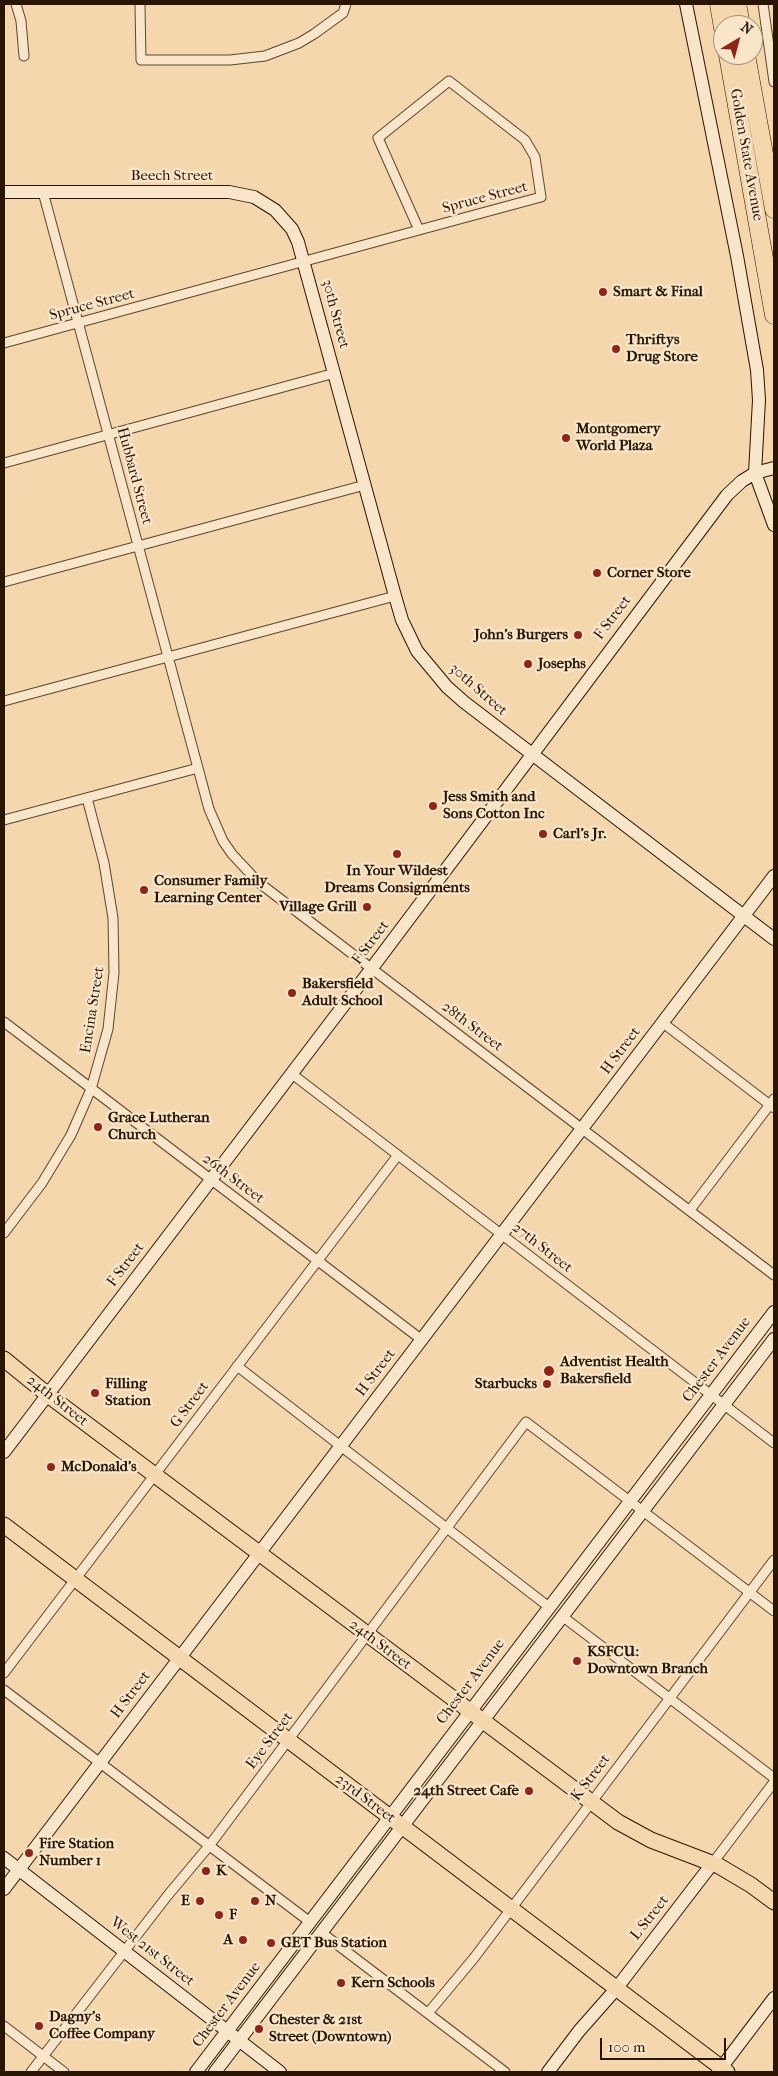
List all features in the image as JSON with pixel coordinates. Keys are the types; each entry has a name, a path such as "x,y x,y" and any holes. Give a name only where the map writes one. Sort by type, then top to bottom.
{"highway":[{"name":"Golden State Avenue","path":"730,65 774,314"},
{"name":"Golden State Avenue","path":"748,65 774,209"}],"main road":[{"name":"24th Street","path":"4,1359 48,1395 590,1802 636,1833 712,1864 751,1885 774,1902"},
{"name":"23rd Street","path":"4,1525 722,2071"}],"street":[{"path":"16,4 21,21 24,56"},
{"path":"140,4 141,60 200,60 248,59 282,50 306,38 343,13 346,4"},
{"path":"686,4 738,256 757,370 759,400 755,473 774,525"},
{"path":"763,4 774,82"},
{"name":"Spruce Street","path":"4,344 540,197 535,157 528,144 449,82 378,138 419,230"},
{"name":"Beech Street","path":"4,192 229,192 242,194 265,203 284,219 298,242 304,262"},
{"name":"Hubbard Street","path":"43,192 198,768"},
{"name":"30th Street","path":"304,262 394,596 409,636 432,670 464,702 774,939"},
{"path":"4,463 334,373"},
{"name":"F Street","path":"4,1452 372,968 727,494 755,473 774,468"},
{"path":"4,582 364,484"},
{"path":"4,701 394,596"},
{"path":"4,820 198,768"},
{"name":"28th Street","path":"198,768 215,824 223,840 243,868 258,882 774,1274"},
{"name":"Encina Street","path":"4,1233 57,1160 71,1135 91,1089 108,1028 115,946 110,890 87,798"},
{"name":"H Street","path":"4,1889 774,876"},
{"name":"26th Street","path":"4,1022 422,1340"},
{"path":"663,1023 773,1104 690,1210"},
{"name":"27th Street","path":"292,1074 774,1443"},
{"name":"G Street","path":"4,1672 398,1155"},
{"name":"Chester Avenue","path":"196,2072 774,1312"},
{"name":"Chester Avenue","path":"215,2072 774,1338"},
{"path":"237,1366 340,1447 448,1527 549,1607 530,1647 530,1658"},
{"name":"Eye Street","path":"31,2072 125,1950 209,1846 526,1422 630,1501"},
{"path":"630,1501 774,1611"},
{"name":"K Street","path":"428,2012 465,1970 774,1560"},
{"path":"562,1616 774,1778"},
{"path":"4,1690 310,1922"},
{"name":"L Street","path":"548,2072 579,2031 616,1989 774,1782"},
{"name":"West 21st Street","path":"4,1858 280,2072"},
{"path":"322,1933 505,2072"},
{"path":"722,2071 774,1998"},
{"path":"4,2026 64,2072"}],"place":[{"name":"Smart & Final","path":"603,292"},
{"name":"Thriftys Drug Store","path":"616,349"},
{"name":"Montgomery World Plaza","path":"566,438"},
{"name":"Corner Store","path":"597,573"},
{"name":"John's Burgers","path":"578,635"},
{"name":"Josephs","path":"528,664"},
{"name":"Jess Smith and Sons Cotton Inc","path":"433,806"},
{"name":"Carl's Jr.","path":"543,834"},
{"name":"In Your Wildest Dreams Consignments","path":"397,854"},
{"name":"Consumer Family Learning Center","path":"144,890"},
{"name":"Village Grill","path":"367,907"},
{"name":"Bakersfield Adult School","path":"292,993"},
{"name":"Grace Lutheran Church","path":"98,1127"},
{"name":"Adventist Health Bakersfield","path":"549,1371"},
{"name":"Starbucks","path":"547,1384"},
{"name":"Filling Station","path":"95,1393"},
{"name":"McDonald's","path":"51,1467"},
{"name":"KSFCU: Downtown Branch","path":"577,1661"},
{"name":"24th Street Cafe","path":"529,1791"},
{"name":"Fire Station Number 1","path":"29,1853"},
{"name":"K","path":"206,1871"},
{"name":"E","path":"200,1901"},
{"name":"N","path":"255,1901"},
{"name":"F","path":"219,1915"},
{"name":"A","path":"243,1940"},
{"name":"GET Bus Station","path":"271,1943"},
{"name":"Kern Schools","path":"341,1983"},
{"name":"Dagny's Coffee Company","path":"39,2026"},
{"name":"Chester & 21st Street (Downtown)","path":"259,2029"}]}
